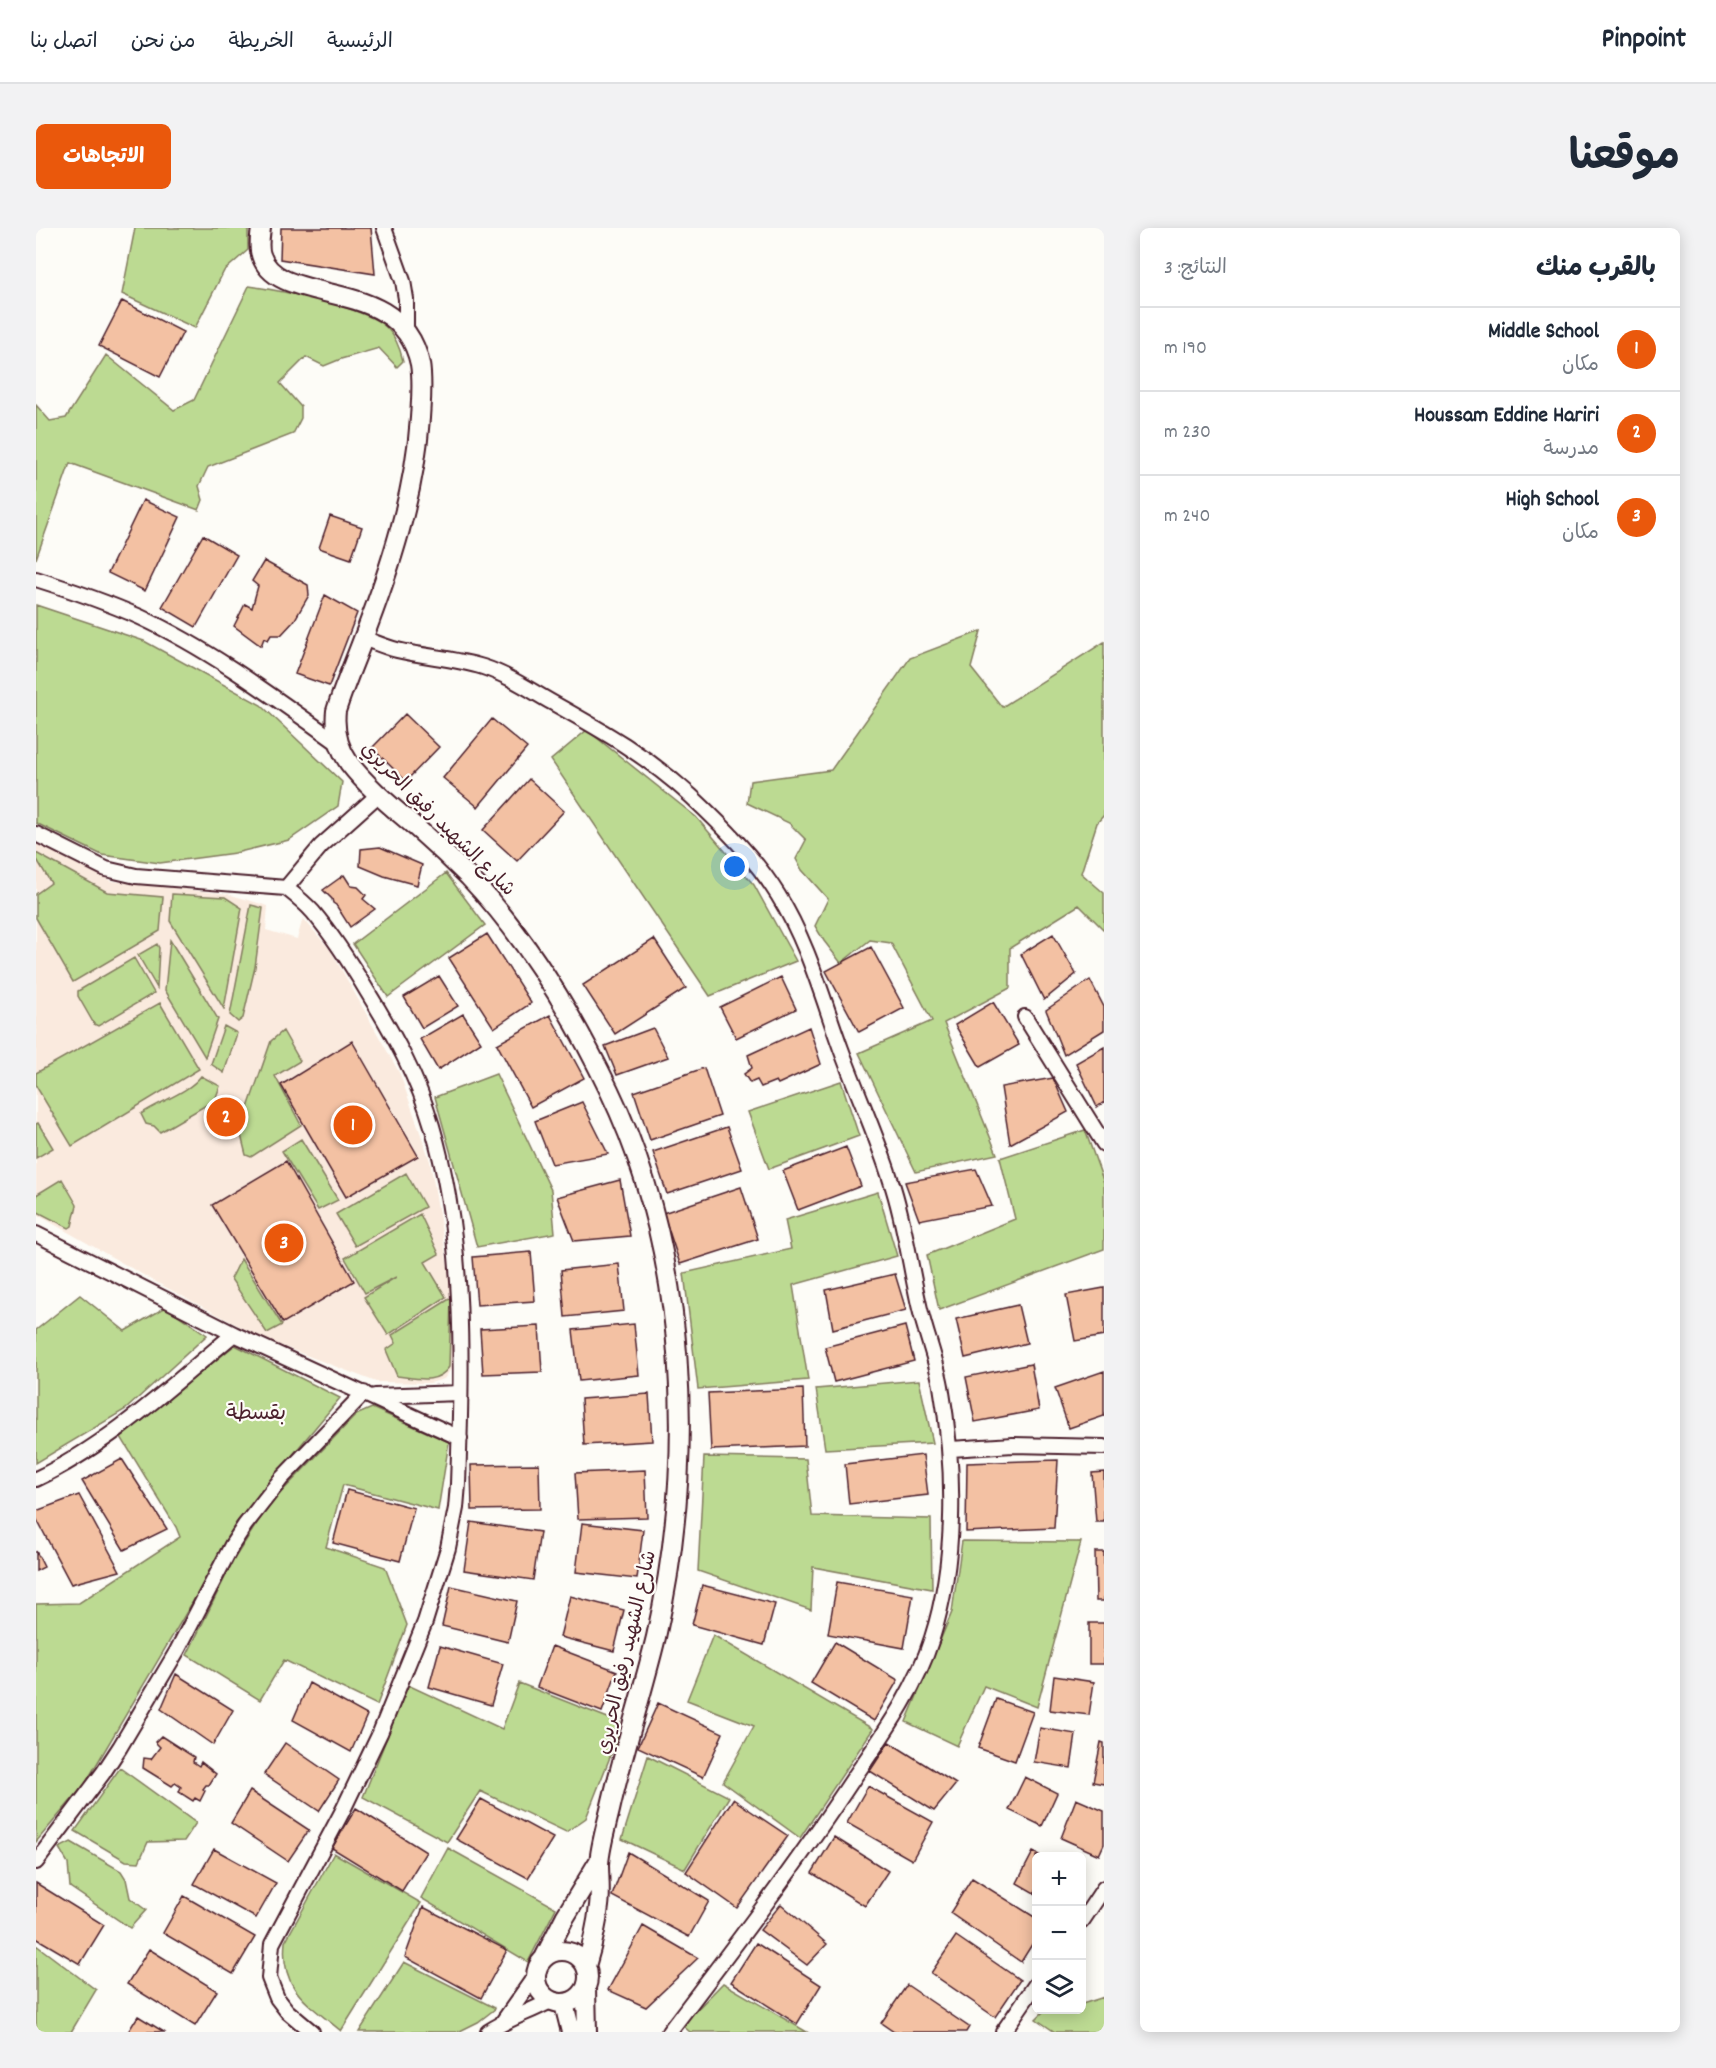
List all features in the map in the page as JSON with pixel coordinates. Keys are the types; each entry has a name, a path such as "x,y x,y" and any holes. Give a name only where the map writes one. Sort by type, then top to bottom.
{"street":[{"name":"شارع الشهيد رفيق الحريري","path":"261,228 260,253 269,270 298,284 376,307 393,318 406,332 420,364 419,438 404,510 390,562 336,711 338,743 349,763 378,795 437,847 489,900 522,940 552,987 596,1065 627,1130 645,1179 657,1228 671,1306 677,1359 680,1461 675,1532 656,1635 610,1807 599,1861"},
{"path":"384,228 403,281 406,299 406,332"},
{"path":"36,579 141,617 237,671 338,743"},
{"path":"363,638 396,650 488,668 601,729 634,749 692,798 741,847 763,873 779,896 806,949 891,1179 921,1313 935,1357 951,1449 948,1562 932,1637 920,1671 902,1706 843,1795 771,1897 669,2032"},
{"path":"286,888 321,846 378,795"},
{"path":"36,834 106,869 136,876 286,888 312,911 357,974 402,1051 432,1124 442,1163 455,1240 459,1300 460,1438 456,1508 442,1571 425,1622 380,1733 342,1812 272,1944 269,1978 277,1998 287,2011 312,2032"},
{"path":"1025,1017 1104,1144"},
{"path":"36,1234 234,1334 460,1438"},
{"path":"36,1479 58,1469 111,1435 234,1334"},
{"path":"36,1862 104,1773 177,1651 228,1553 245,1525 281,1479 368,1395 460,1393"},
{"path":"951,1449 1066,1444 1104,1447"},
{"path":"502,2023 535,1976 540,1962 570,1908 599,1861"},
{"path":"488,2032 502,2023 557,2002 573,2001 581,1996 588,1981 586,1966 600,1904 599,1861"},
{"path":"1086,1915 1104,1888"},
{"path":"545,1956 558,1951 571,1952 577,1955 586,1966"},
{"path":"535,1976 539,1991 557,2002 571,2032"},
{"path":"586,1988 587,2032"},
{"path":"1003,2032 1032,1990"}],"shaded area":[{"path":"36,843 68,857 111,881 228,894 268,906 266,930 297,939 303,918 331,951 400,1074 430,1161 453,1297 452,1368 444,1379 430,1383 376,1382 264,1339 154,1281 36,1214"}],"green space":[{"path":"135,228 248,228 248,250 224,271 195,328 122,294"},
{"path":"249,286 322,301 377,321 393,335 403,361 397,367 379,348 324,366 306,357 280,383 301,407 301,418 293,434 208,467 199,486 203,500 199,510 70,463 36,559 36,405 50,421 66,418 106,355 174,410 194,400"},
{"path":"36,605 144,641 261,705 342,782 338,806 289,840 235,853 160,863 102,855 36,823"},
{"path":"981,631 971,668 1002,707 1104,642 1104,815 1097,823 1081,873 1104,893 1104,930 1079,905 1010,948 1010,988 944,1023 997,1154 916,1172 859,1053 932,1021 891,943 870,940 841,963 815,926 828,899 802,870 796,859 806,840 789,823 747,803 750,781 831,770 910,658"},
{"path":"587,730 696,817 754,885 796,961 710,996 551,760"},
{"path":"36,853 107,892 163,897 160,931 73,982 36,918 36,894 51,883 36,858"},
{"path":"446,873 485,925 388,997 353,944"},
{"path":"172,894 225,897 242,908 224,1009 170,921"},
{"path":"251,905 263,908 255,967 243,1018 238,1022 230,1015"},
{"path":"170,940 218,1019 205,1057 165,990"},
{"path":"157,944 159,948 157,988 138,955"},
{"path":"134,958 154,993 98,1026 94,1024 78,996 78,991"},
{"path":"160,1003 199,1069 72,1146 36,1086 36,1073"},
{"path":"224,1026 237,1033 224,1073 211,1064"},
{"path":"283,1031 300,1061 275,1076 301,1125 251,1157 246,1155 240,1131 271,1041"},
{"path":"496,1074 551,1190 555,1233 477,1247 435,1097"},
{"path":"201,1076 220,1086 215,1100 160,1132 154,1126 146,1124 141,1114 189,1087"},
{"path":"841,1081 859,1136 769,1169 748,1112"},
{"path":"38,1123 53,1148 36,1158 36,1124"},
{"path":"1085,1130 1104,1183 1104,1249 939,1310 927,1255 1015,1219 1000,1158"},
{"path":"301,1139 338,1200 318,1210 282,1151"},
{"path":"406,1173 425,1207 355,1246 336,1214"},
{"path":"62,1179 77,1205 72,1226 69,1228 36,1211 36,1195"},
{"path":"878,1192 897,1256 793,1285 808,1380 698,1389 684,1273 791,1249 785,1220"},
{"path":"420,1214 439,1254 425,1262 446,1297 388,1335 364,1297 396,1277 365,1293 345,1258"},
{"path":"241,1259 282,1325 267,1333 231,1279"},
{"path":"80,1295 125,1331 166,1307 207,1335 126,1409 36,1463 36,1330"},
{"path":"451,1298 449,1367 444,1373 432,1378 397,1376 386,1350 396,1343 392,1335"},
{"path":"235,1345 340,1398 236,1523 192,1603 85,1784 36,1842 36,1604 79,1603 180,1537 121,1437"},
{"path":"919,1380 933,1443 825,1449 816,1389"},
{"path":"372,1408 449,1442 438,1510 343,1485 326,1547 385,1567 407,1625 377,1705 284,1660 260,1700 187,1655 234,1559 268,1506 356,1415"},
{"path":"704,1457 806,1459 812,1516 931,1519 932,1589 813,1567 811,1610 698,1571"},
{"path":"962,1541 1081,1542 1037,1707 984,1686 957,1746 906,1722 952,1612"},
{"path":"713,1635 873,1729 800,1838 723,1782 754,1726 687,1700"},
{"path":"519,1683 623,1724 586,1818 566,1832 480,1791 447,1842 363,1797 408,1685 502,1729"},
{"path":"648,1756 729,1797 685,1869 622,1839"},
{"path":"120,1768 196,1823 184,1841 148,1842 139,1862 126,1861 75,1831"},
{"path":"71,1842 121,1871 126,1879 130,1898 146,1910 130,1928 70,1887 68,1863 59,1848"},
{"path":"448,1848 556,1908 528,1962 421,1898"},
{"path":"334,1853 421,1903 341,2031 299,1994 287,1972 285,1958 285,1942"},
{"path":"36,1945 96,1990 71,2032 36,2032"},
{"path":"404,1962 495,2009 478,2022 458,2032 359,2032"},
{"path":"723,1983 807,2032 690,2032 682,2025"},
{"path":"1104,1997 1104,2032 1055,2032 1036,2019 1041,2014 1086,2014 1086,2003"}],"building":[{"path":"281,228 371,228 375,274 280,259"},
{"path":"122,301 183,332 160,377 99,346"},
{"path":"143,500 180,517 145,591 108,573"},
{"path":"330,516 362,527 351,559 319,548"},
{"path":"203,535 237,555 196,627 162,607"},
{"path":"264,561 308,585 309,595 294,621 281,635 271,635 268,640 264,638 261,646 234,626 245,604 252,608 258,586 252,581"},
{"path":"325,595 357,613 329,686 295,674"},
{"path":"405,714 439,747 406,781 372,748"},
{"path":"492,719 527,748 478,807 443,778"},
{"path":"529,779 564,811 517,861 483,830"},
{"path":"380,847 422,865 417,885 384,876 360,866 361,849"},
{"path":"344,875 351,886 358,887 366,895 363,899 375,909 350,927 332,899 323,890"},
{"path":"487,934 531,1003 494,1028 449,958"},
{"path":"1053,934 1076,974 1044,1000 1021,954"},
{"path":"654,939 686,988 615,1034 583,985"},
{"path":"871,947 904,1008 859,1032 826,971"},
{"path":"439,976 458,1006 422,1028 404,997"},
{"path":"781,977 796,1009 736,1038 720,1007"},
{"path":"1090,980 1104,1007 1104,1030 1064,1055 1046,1010"},
{"path":"993,1002 1019,1045 980,1067 955,1025"},
{"path":"463,1014 481,1042 438,1070 420,1039"},
{"path":"550,1015 584,1078 531,1107 497,1044"},
{"path":"809,1027 821,1064 778,1084 776,1081 761,1087 757,1080 750,1083 744,1074 752,1068 748,1055"},
{"path":"653,1028 668,1057 617,1075 605,1046"},
{"path":"352,1041 418,1156 346,1197 281,1085"},
{"path":"1104,1047 1104,1102 1097,1107 1076,1063"},
{"path":"704,1068 720,1116 650,1140 634,1092"},
{"path":"1053,1078 1068,1112 1010,1144 1001,1087"},
{"path":"582,1102 608,1154 552,1164 535,1121"},
{"path":"727,1127 742,1169 667,1194 653,1152"},
{"path":"846,1147 861,1186 798,1210 783,1171"},
{"path":"286,1161 354,1281 283,1323 212,1205"},
{"path":"976,1169 992,1206 919,1220 905,1182"},
{"path":"620,1180 630,1236 574,1241 557,1197"},
{"path":"741,1187 758,1239 680,1264 663,1213"},
{"path":"531,1252 535,1301 477,1305 473,1257"},
{"path":"619,1264 624,1311 565,1317 561,1270"},
{"path":"895,1274 906,1310 833,1329 826,1290"},
{"path":"1104,1288 1104,1336 1075,1341 1066,1295"},
{"path":"1018,1305 1027,1343 965,1358 956,1319"},
{"path":"634,1324 639,1375 579,1381 573,1330"},
{"path":"539,1326 542,1372 483,1374 480,1329"},
{"path":"905,1326 914,1361 834,1382 825,1347"},
{"path":"1031,1364 1039,1410 975,1422 966,1377"},
{"path":"1104,1371 1104,1416 1069,1428 1055,1388"},
{"path":"803,1389 805,1446 711,1450 708,1393"},
{"path":"649,1394 652,1441 584,1445 581,1399"},
{"path":"923,1455 928,1495 849,1504 845,1464"},
{"path":"122,1459 167,1529 124,1550 82,1481"},
{"path":"1058,1460 1054,1528 966,1532 967,1463"},
{"path":"539,1464 540,1509 472,1510 471,1465"},
{"path":"645,1470 647,1517 578,1519 575,1473"},
{"path":"1104,1472 1104,1522 1096,1522 1092,1473"},
{"path":"347,1490 414,1508 400,1561 333,1543"},
{"path":"79,1495 120,1571 71,1584 36,1518 36,1511"},
{"path":"471,1522 540,1532 533,1580 464,1570"},
{"path":"582,1523 643,1530 637,1579 576,1572"},
{"path":"36,1551 44,1567 36,1571"},
{"path":"1095,1552 1104,1552 1104,1601 1096,1601"},
{"path":"837,1582 913,1595 904,1648 828,1634"},
{"path":"702,1585 775,1604 764,1645 692,1625"},
{"path":"451,1586 517,1601 508,1642 442,1626"},
{"path":"570,1596 624,1610 614,1651 560,1637"},
{"path":"1089,1623 1104,1623 1104,1664 1089,1664"},
{"path":"835,1642 898,1680 874,1721 811,1683"},
{"path":"440,1646 503,1664 491,1705 429,1687"},
{"path":"552,1646 617,1671 602,1712 537,1687"},
{"path":"176,1674 233,1710 213,1745 161,1709"},
{"path":"1054,1676 1094,1682 1089,1715 1050,1710"},
{"path":"309,1683 367,1715 351,1752 293,1720"},
{"path":"996,1699 1033,1712 1015,1761 978,1748"},
{"path":"658,1703 723,1733 703,1777 638,1747"},
{"path":"1040,1728 1076,1734 1071,1768 1034,1762"},
{"path":"161,1736 194,1757 193,1762 199,1766 201,1762 216,1774 209,1785 203,1789 205,1791 200,1801 195,1798 193,1801 179,1792 181,1787 175,1783 172,1786 143,1768 144,1758 151,1759 160,1747 155,1742"},
{"path":"889,1742 956,1784 934,1811 870,1771"},
{"path":"1101,1742 1104,1743 1104,1784 1093,1782"},
{"path":"285,1743 339,1780 319,1811 264,1774"},
{"path":"1025,1777 1057,1793 1042,1826 1009,1810"},
{"path":"868,1786 933,1822 912,1860 847,1823"},
{"path":"250,1791 309,1830 288,1861 231,1823"},
{"path":"481,1799 553,1838 528,1878 456,1839"},
{"path":"733,1799 788,1836 737,1908 686,1872"},
{"path":"1076,1799 1104,1811 1104,1844 1099,1855 1061,1838"},
{"path":"356,1808 426,1852 402,1891 332,1848"},
{"path":"834,1837 888,1871 865,1906 812,1873"},
{"path":"214,1849 276,1883 256,1918 194,1884"},
{"path":"628,1852 709,1901 689,1937 612,1896"},
{"path":"1032,1854 1032,1892 1017,1883"},
{"path":"972,1878 1032,1916 1032,1944 1021,1962 950,1913"},
{"path":"36,1883 104,1925 80,1964 36,1938"},
{"path":"184,1896 255,1937 233,1974 163,1933"},
{"path":"781,1904 827,1944 807,1965 760,1930"},
{"path":"423,1907 507,1950 481,1998 405,1957"},
{"path":"643,1926 698,1958 646,2007 608,1990"},
{"path":"956,1936 1020,1980 995,2017 931,1973"},
{"path":"756,1943 821,1985 797,2024 731,1982"},
{"path":"149,1949 217,1991 195,2026 127,1984"},
{"path":"907,1985 969,2027 966,2032 894,2032 881,2023"},
{"path":"138,2016 164,2032 128,2032"}],"place":[{"name":"Houssam Eddine Hariri","path":"226,1117"},
{"name":"Middle School","path":"353,1125"},
{"name":"High School","path":"284,1243"}],"district":[{"name":"بقسطة","path":"256,1411"}]}
